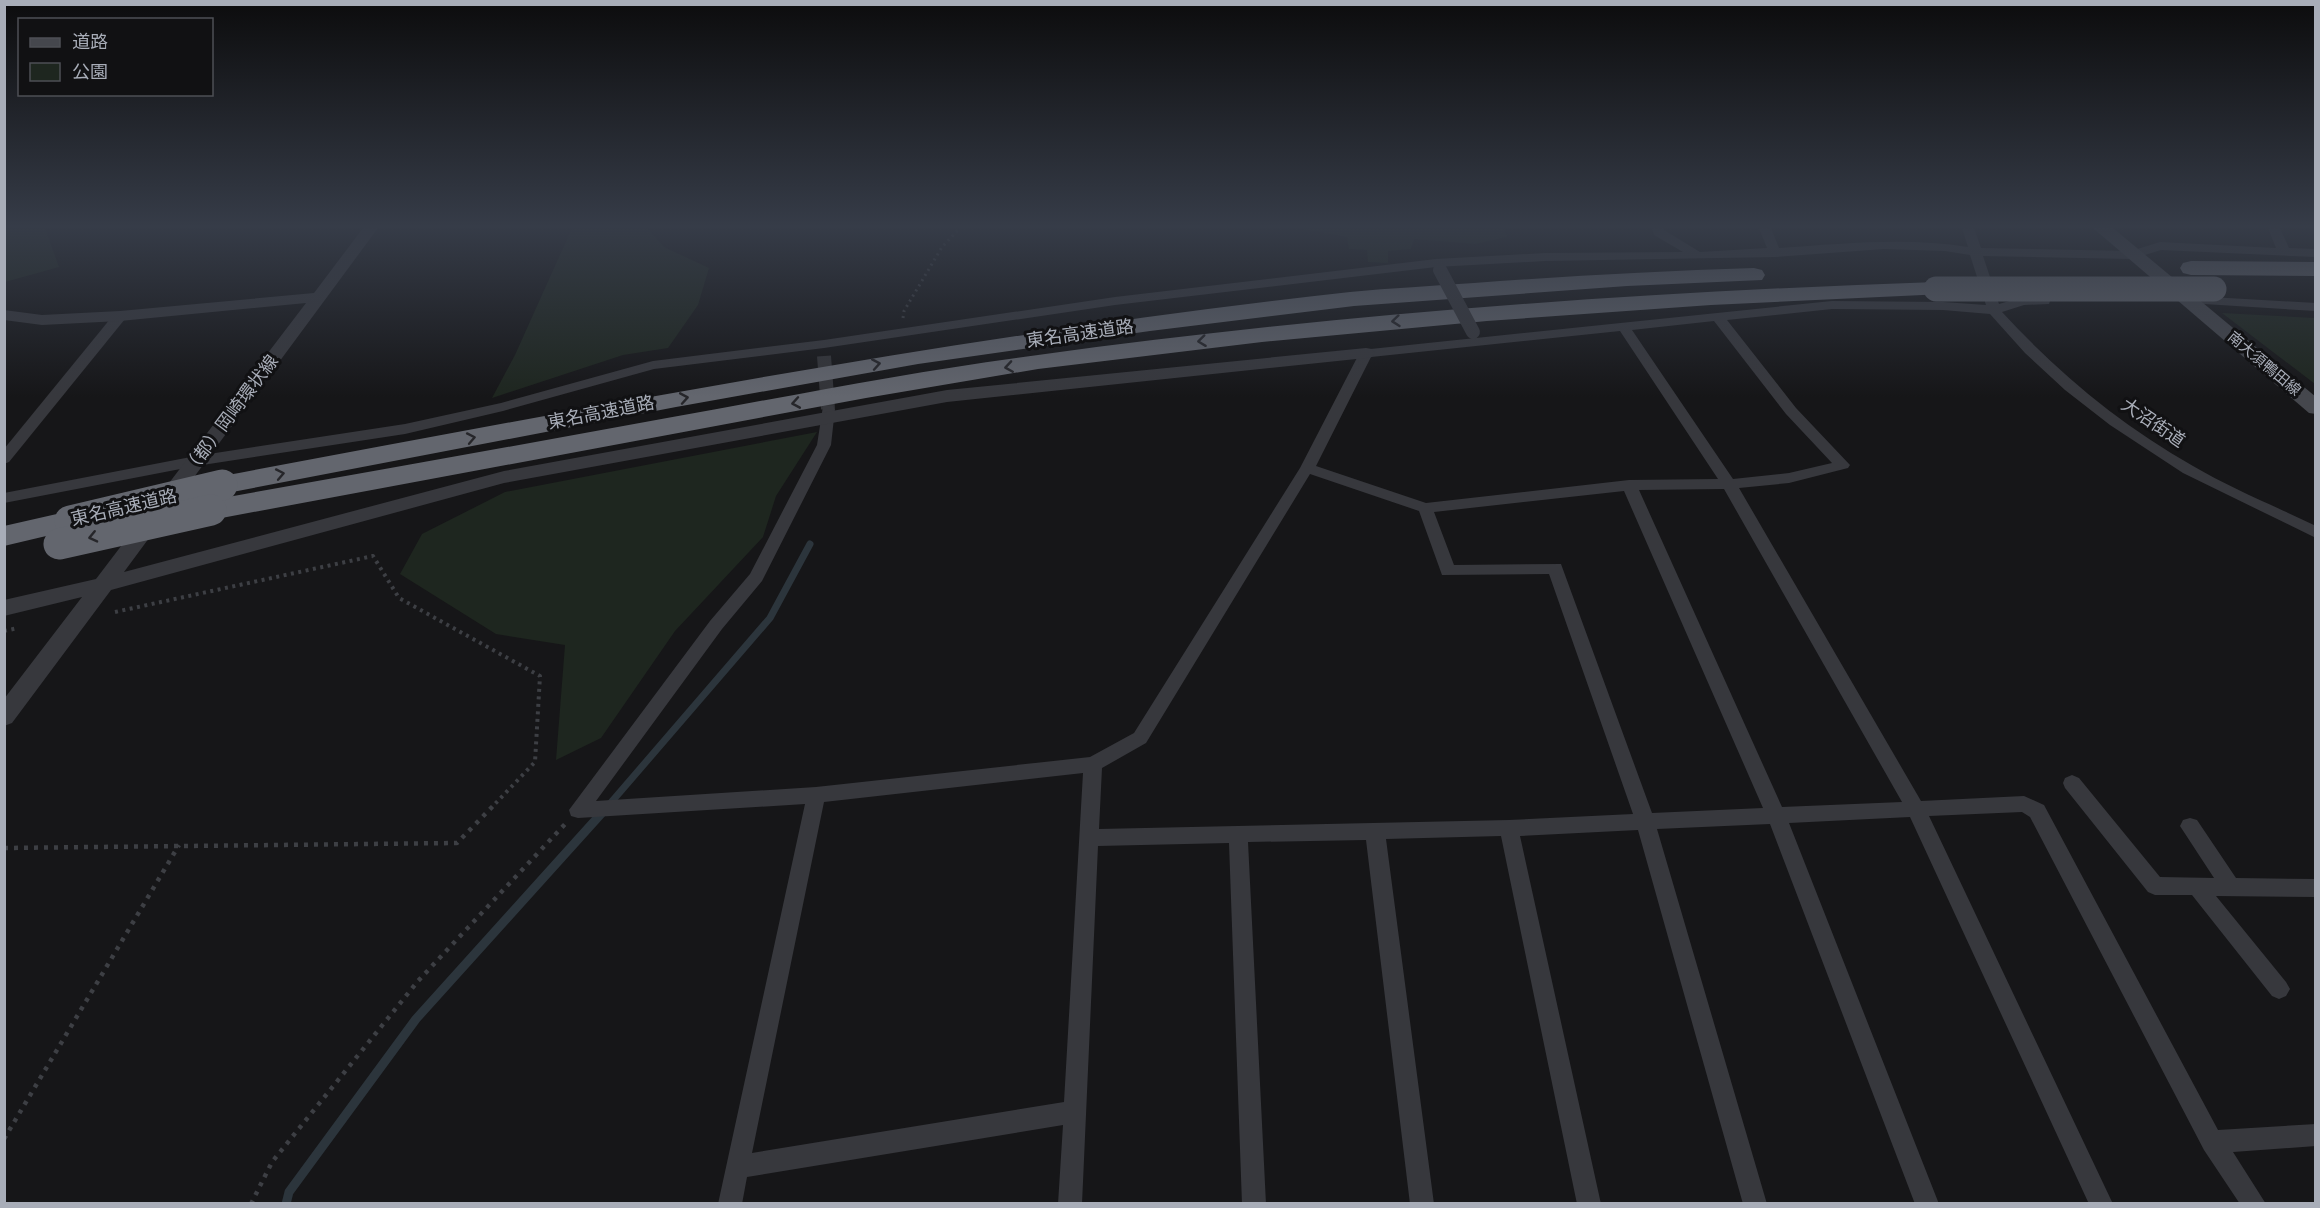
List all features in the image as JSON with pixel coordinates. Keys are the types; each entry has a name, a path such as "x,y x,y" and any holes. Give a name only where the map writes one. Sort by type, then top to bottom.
{"highway":[{"name":"東名高速道路","path":"4,536 64,532 217,498 1034,363 1230,338 1501,311 1859,284"},
{"name":"東名高速道路","path":"2100,284 2316,289"},
{"name":"東名高速道路","path":"4,558 64,532"}],"main road":[{"name":"南大須鴨田線","path":"2169,284 2316,408"}],"street":[{"name":"（都）岡崎環状線","path":"4,717 329,284"},
{"path":"4,498 196,461 405,429 503,407 653,365 824,350 901,332 1114,301 1268,284"},
{"path":"1448,284 1476,337"},
{"path":"1985,284 1994,310"},
{"path":"4,315 42,320 120,316 320,297"},
{"path":"4,608 102,585 504,477 827,414 947,396 1366,353 1476,337 1623,326 1832,305 1943,306 1994,310 2023,301 2187,299 2316,307"},
{"name":"大沼街道","path":"1994,310 2030,350 2115,422 2187,470 2316,533"},
{"path":"4,459 120,316"},
{"path":"1307,468 1425,508 1629,485 1729,484 1789,478 1843,465 1791,411 1717,316"},
{"path":"1623,326 1729,484 1916,809 2101,1203"},
{"path":"578,810 816,795 1093,764 1140,738 1307,468 1366,353"},
{"path":"578,810 716,625 756,577 824,445 827,414"},
{"path":"1629,485 1776,815 1927,1203"},
{"path":"1425,508 1448,571 1555,568 1646,820 1755,1203"},
{"path":"1071,1203 1093,764"},
{"path":"2072,783 2155,886 2316,888"},
{"path":"730,1203 816,795"},
{"path":"1088,838 1509,828 2024,804 2037,811 2212,1143 2254,1203"},
{"path":"2190,826 2231,887"},
{"path":"1509,828 1589,1203"},
{"path":"1375,831 1422,1203"},
{"path":"1238,835 1254,1203"},
{"path":"2197,887 2279,989"},
{"path":"738,1167 1075,1113"},
{"path":"2212,1143 2316,1134"}],"path":[{"path":"901,332 904,310 919,284"},
{"path":"4,848 457,843 535,762 540,676 399,598 374,556 115,612"},
{"path":"4,631 18,628"},
{"path":"250,1203 272,1162 418,981 578,810"},
{"path":"4,1139 180,845"}],"green space":[{"path":"547,284 704,284 698,305 668,348 623,355 492,398 515,355"},
{"path":"2222,313 2315,318 2315,384"},
{"path":"817,432 776,496 763,537 675,631 601,738 556,760 565,645 496,634 400,574 422,534 505,492"}],"waterway":[{"path":"608,806 770,618 810,544"},
{"path":"286,1204 289,1192 416,1019 609,805"}],"tunnel":[{"path":"824,356 828,409"}]}
